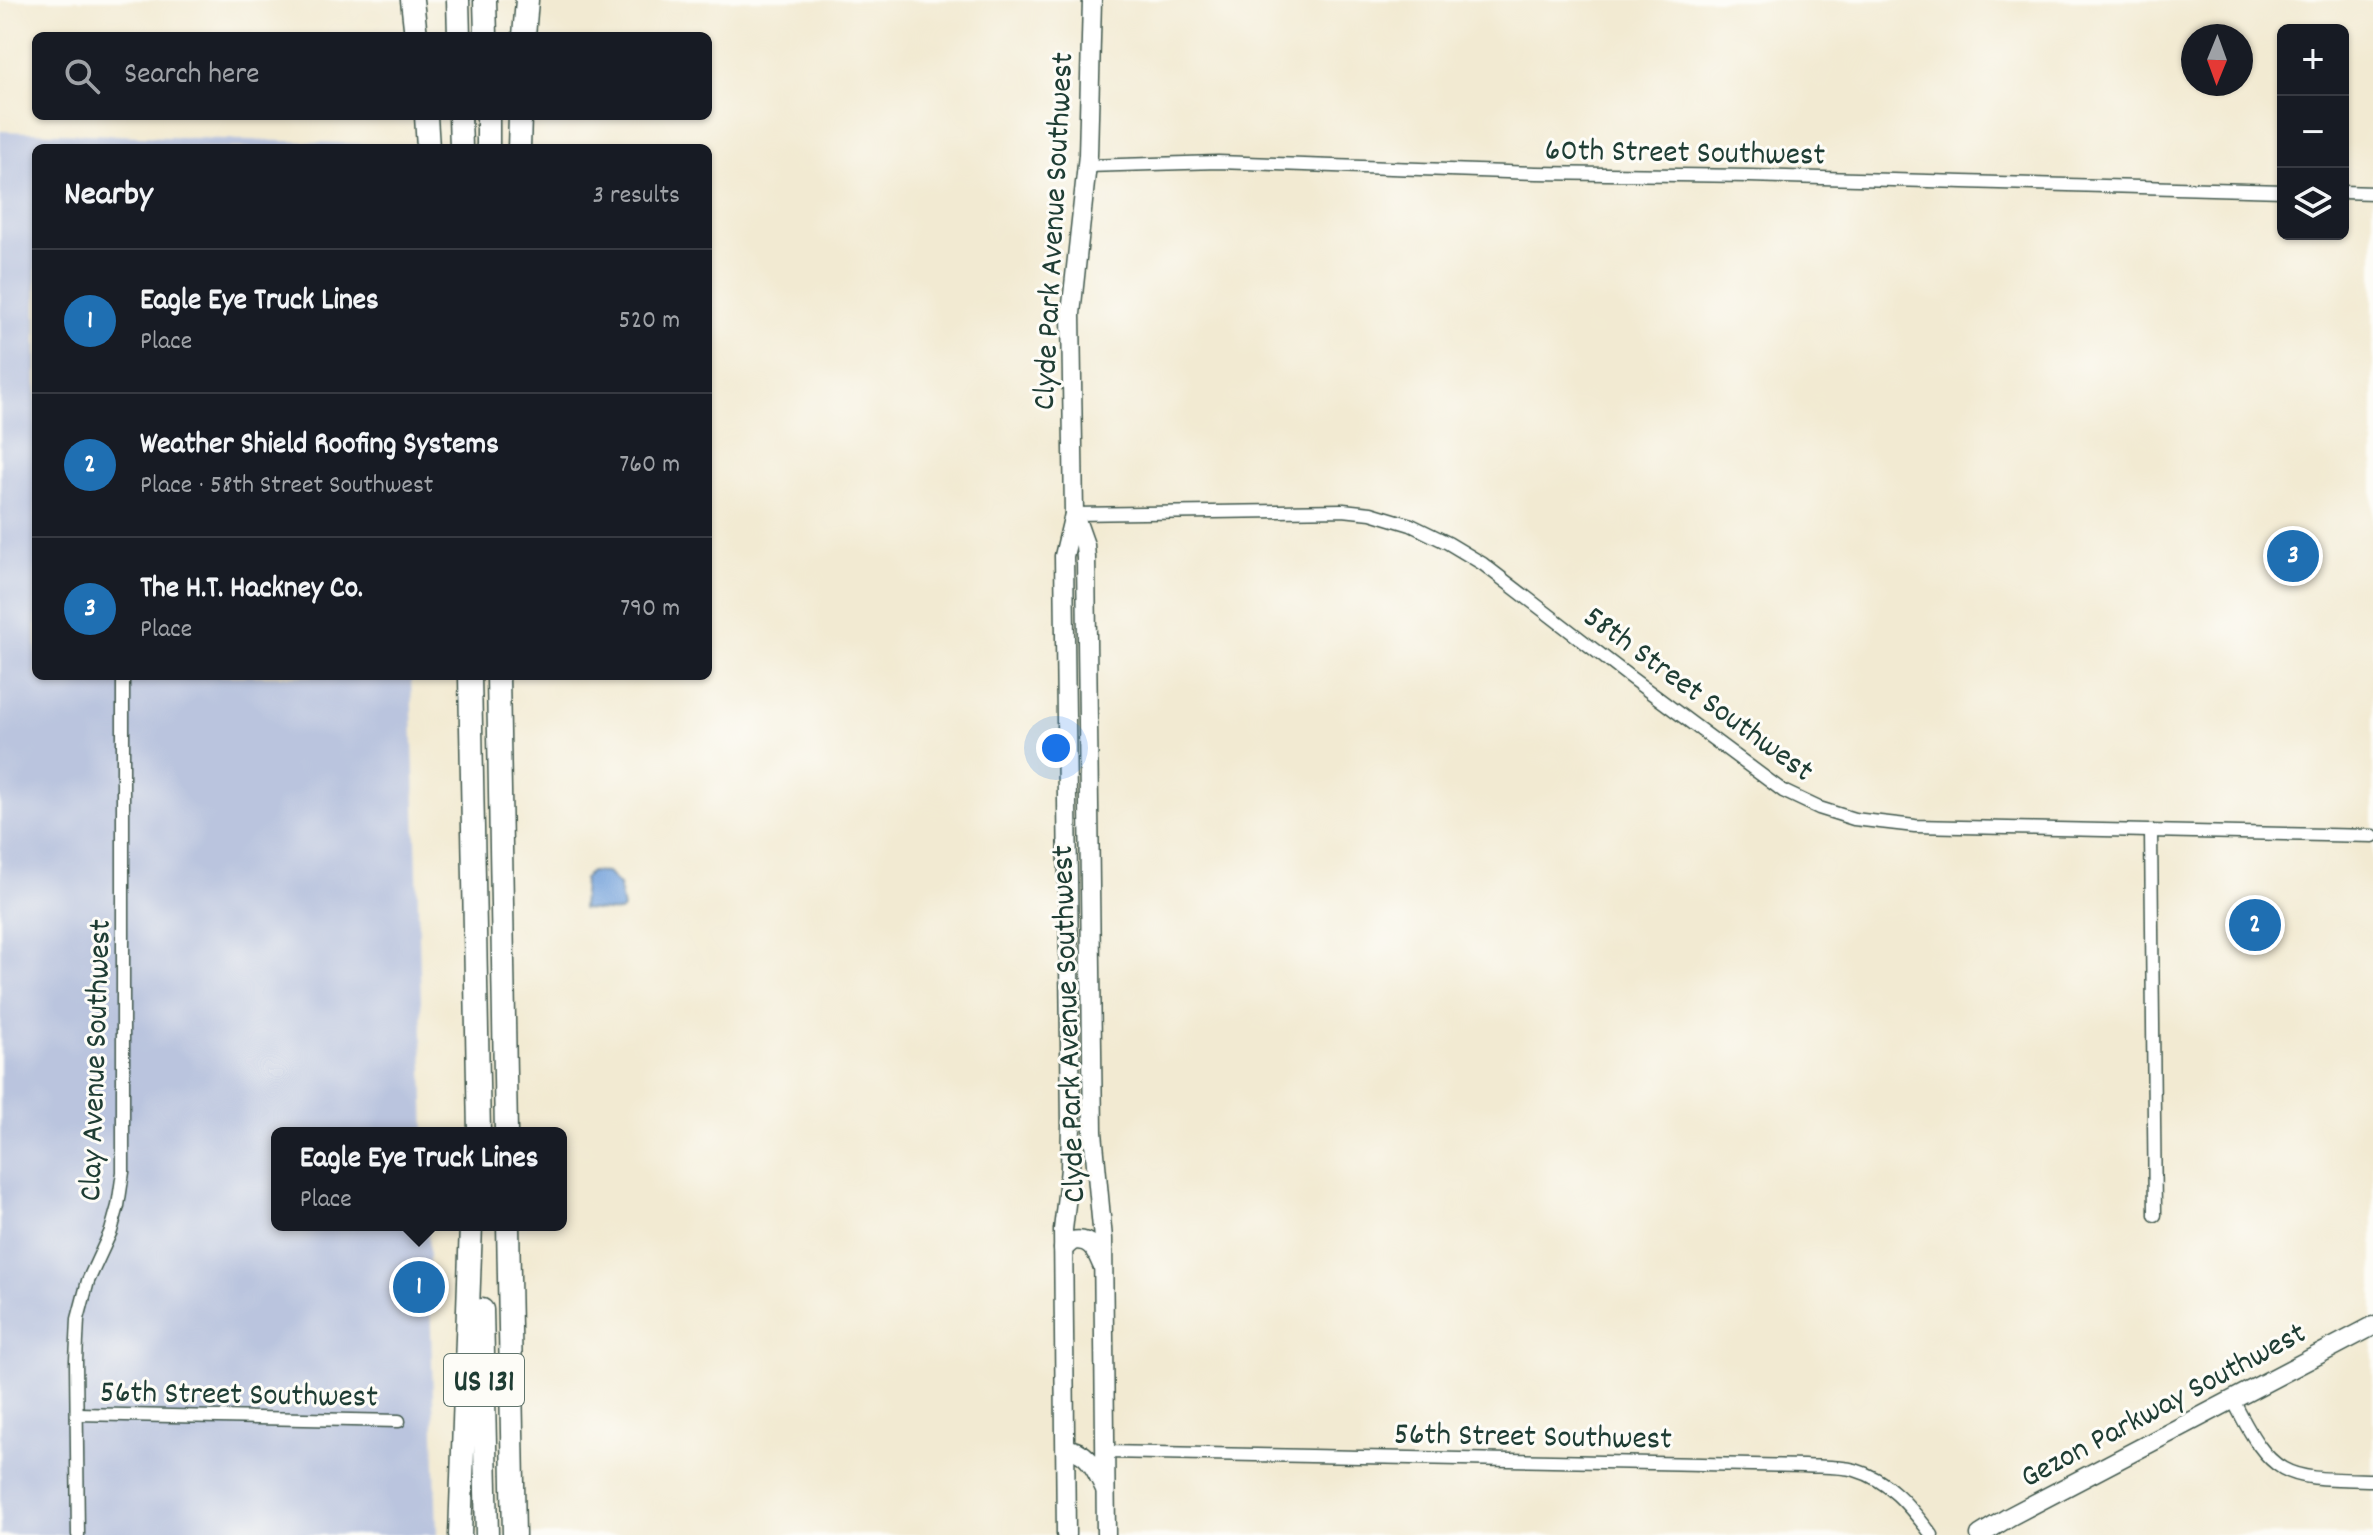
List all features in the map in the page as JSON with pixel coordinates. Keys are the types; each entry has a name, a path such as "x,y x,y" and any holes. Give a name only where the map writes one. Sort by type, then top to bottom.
{"highway":[{"path":"412,0 417,32"},
{"path":"418,0 418,32"},
{"path":"458,0 459,32"},
{"path":"485,0 486,32"},
{"path":"511,0 511,32"},
{"path":"524,32 527,0"},
{"path":"426,120 428,144"},
{"path":"460,120 461,144"},
{"path":"488,120 488,144"},
{"path":"511,120 511,144"},
{"path":"519,144 520,120"},
{"path":"459,680 473,819"},
{"path":"470,680 477,1127"},
{"path":"498,680 506,1127"},
{"path":"503,960 511,848 510,680"},
{"path":"460,1535 471,1231"},
{"name":"US 131","path":"481,1231 487,1535"},
{"name":"US 131","path":"508,1231 514,1535"},
{"path":"512,1403 528,1535"}],"main road":[{"name":"Clyde Park Avenue Southwest","path":"1066,1535 1063,1230 1071,1146 1064,556 1074,514 1070,323 1087,166 1092,0"},
{"name":"Clyde Park Avenue Southwest","path":"1074,514 1085,545 1086,558 1094,1146 1102,1209 1106,1535"},
{"path":"1070,1060 1084,1065 1093,1088"},
{"path":"1063,1249 1072,1241 1080,1239 1088,1242 1103,1268"},
{"name":"Gezon Parkway Southwest","path":"1980,1535 2373,1326"},
{"path":"1066,1449 1077,1450 1088,1459 1106,1492"}],"street":[{"name":"60th Street Southwest","path":"1087,166 1218,162 2277,191"},
{"path":"2349,192 2373,193"},
{"name":"58th Street Southwest","path":"1074,514 1307,509 1371,513 1411,525 1483,564 1783,791 1819,808 1854,819 1915,826 2373,836"},
{"name":"Clay Avenue Southwest","path":"78,1535 78,1319 88,1281 111,1231 123,1172 123,680"},
{"path":"2151,832 2155,1215"},
{"path":"2233,1400 2265,1454 2284,1470 2313,1479 2373,1480"},
{"name":"56th Street Southwest","path":"78,1414 399,1421"},
{"name":"56th Street Southwest","path":"1106,1452 1852,1469 1869,1475 1900,1495 1932,1535"}],"shaded area":[{"path":"0,131 366,144 32,144 32,680 411,680 425,1127 271,1127 271,1231 428,1231 437,1535 0,1535"}],"water":[{"path":"590,872 607,873 619,885 623,909 620,912 582,909 584,879"}],"place":[{"name":"The H.T. Hackney Co.","path":"2293,556"},
{"name":"Weather Shield Roofing Systems","path":"2255,925"},
{"name":"Eagle Eye Truck Lines","path":"419,1287"}]}
